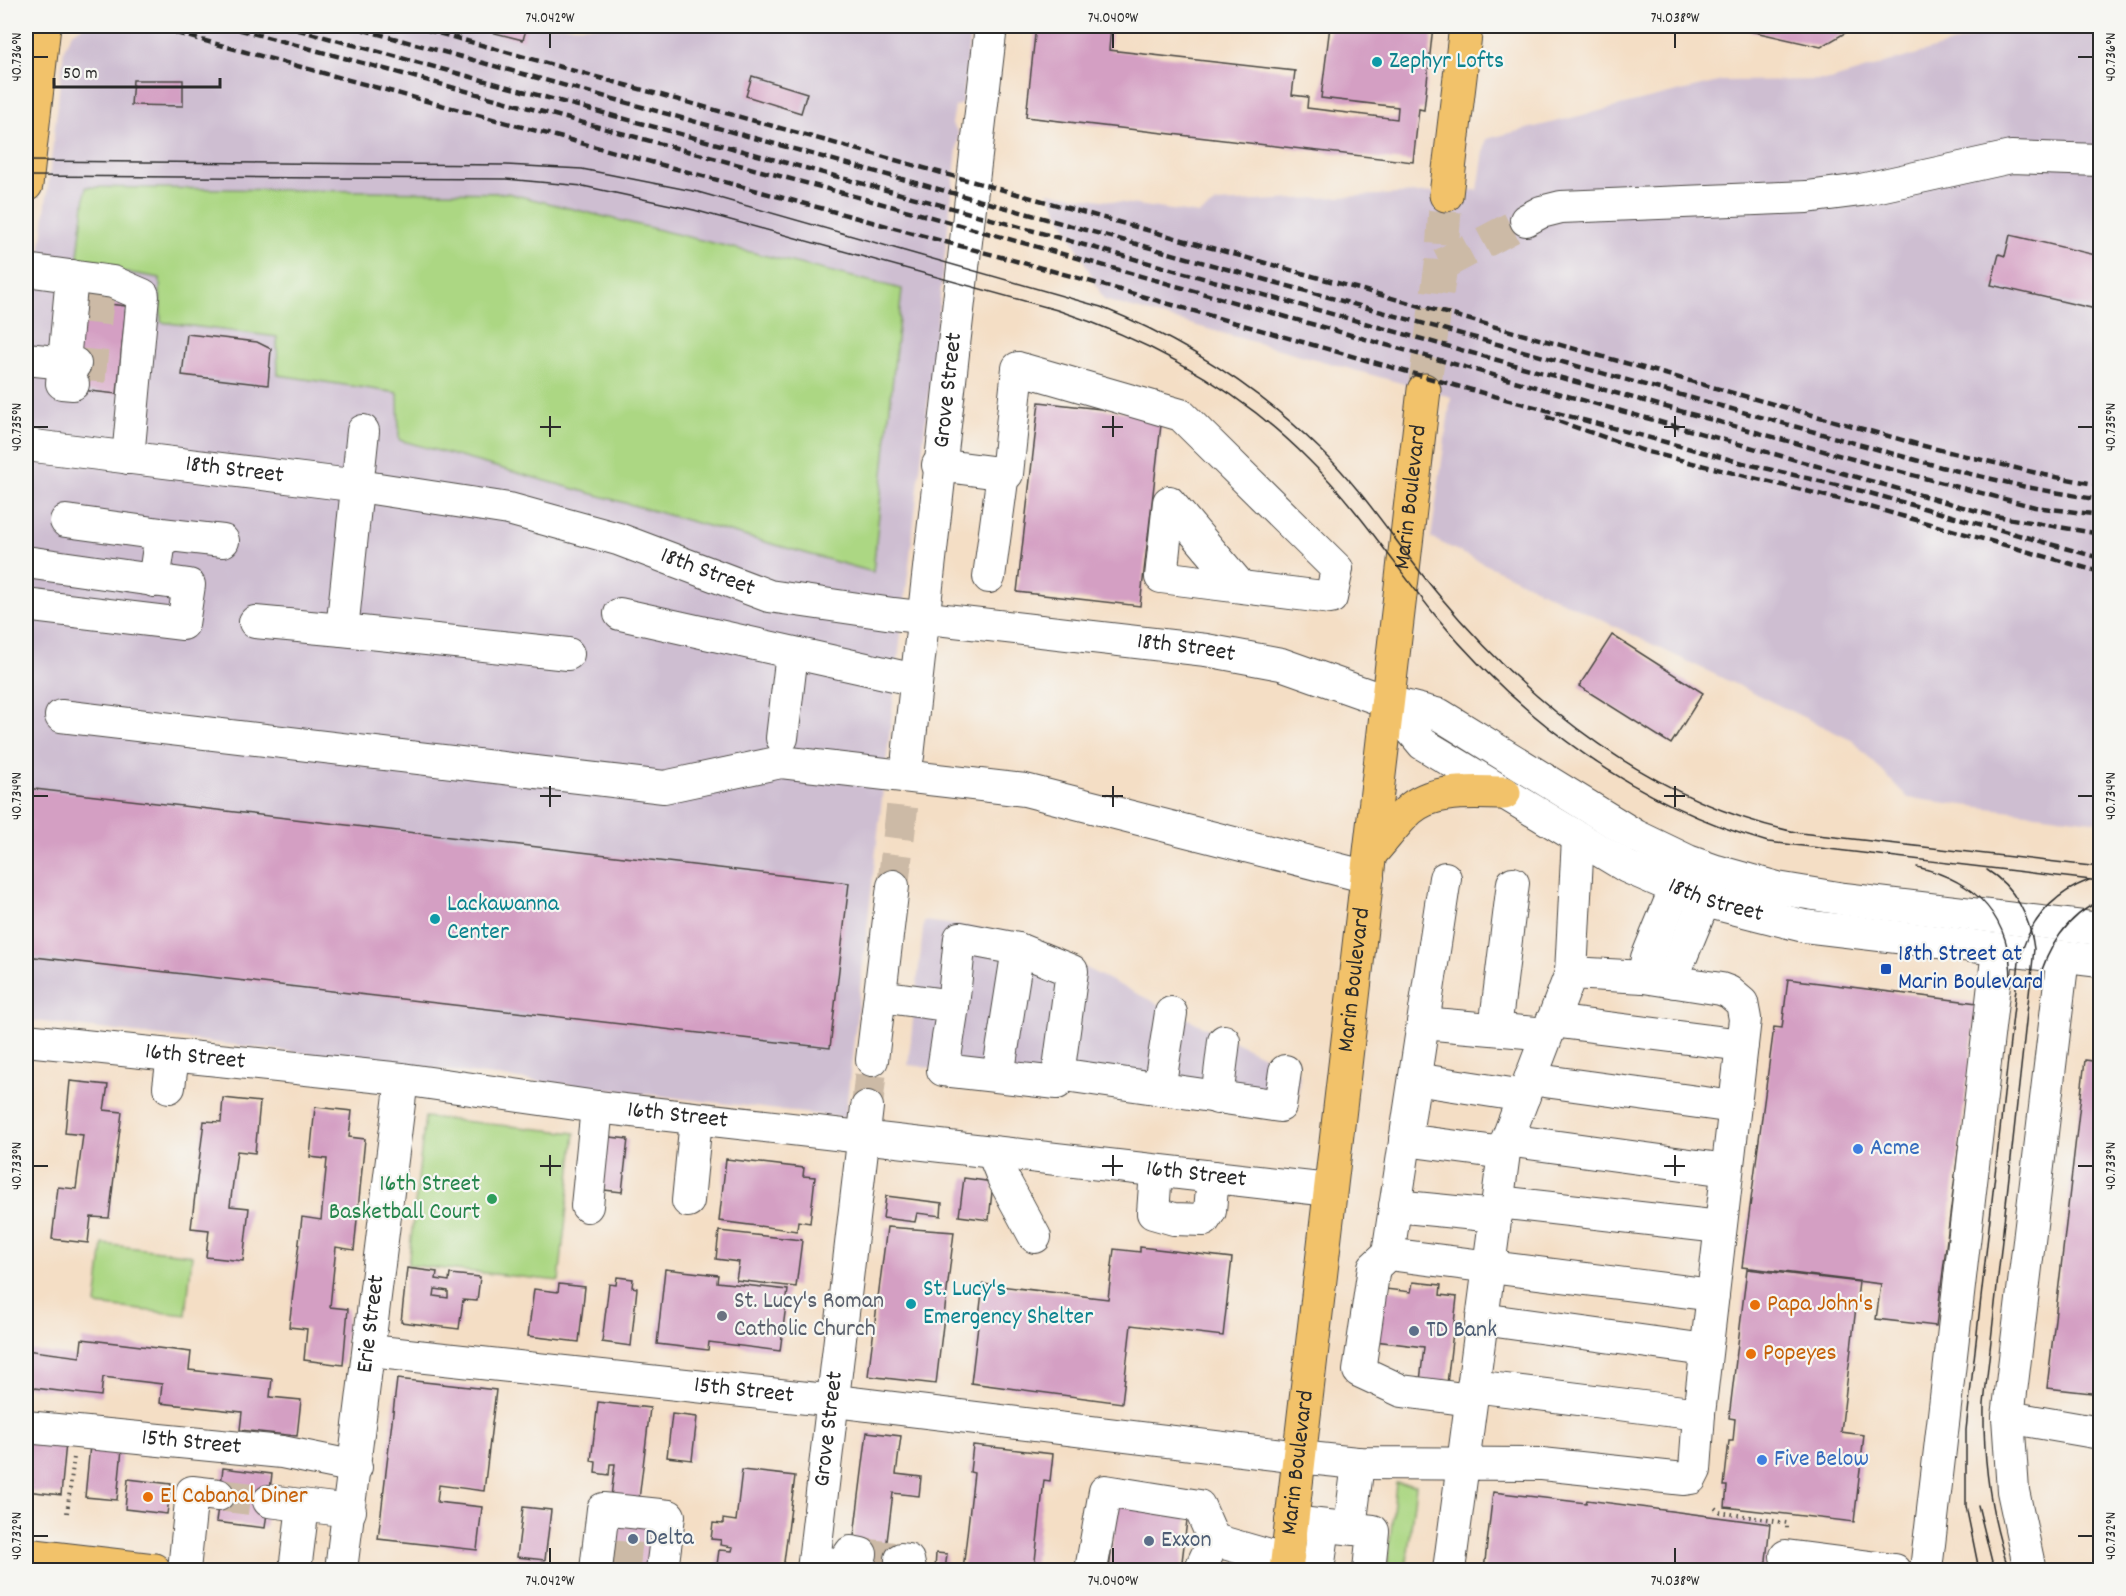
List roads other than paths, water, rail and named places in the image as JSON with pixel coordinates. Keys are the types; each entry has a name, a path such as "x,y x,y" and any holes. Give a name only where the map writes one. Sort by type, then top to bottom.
{"main road":[{"path":"1446,195 1466,26"},
{"path":"26,185 44,28"},
{"name":"Marin Boulevard","path":"1286,1566 1424,390"},
{"path":"1370,865 1410,809 1420,803 1452,793 1504,793"},
{"path":"26,1555 153,1570"}],"street":[{"name":"Grove Street","path":"908,756 938,465 964,270 991,26"},
{"path":"1526,220 1541,212 1561,207 1759,200 1850,192 2011,157 2100,160"},
{"path":"26,270 74,308"},
{"path":"74,308 113,282 143,295 133,323 128,379 128,458"},
{"path":"26,359 71,370 74,308"},
{"path":"938,465 1007,474 1018,368 1181,415 1337,569 1331,598 1241,587"},
{"path":"342,630 363,432"},
{"name":"18th Street","path":"26,445 359,486 519,512 618,539 769,596 1257,658 1305,671 1388,702 1440,715 1693,874"},
{"path":"989,577 1003,473"},
{"path":"66,521 223,541"},
{"path":"154,581 161,534"},
{"path":"26,562 189,585 183,624 33,606"},
{"path":"620,614 916,680"},
{"path":"255,622 568,654"},
{"path":"782,738 792,652"},
{"name":"18th Street","path":"1388,702 1423,744 1627,867 1693,874 1844,899 2100,929"},
{"path":"61,716 664,788 781,762 1025,790 1370,865"},
{"path":"1449,1570 1506,1146 1570,973 1578,838"},
{"path":"1675,982 1677,967 1705,901 1693,874"},
{"path":"1644,977 1647,958 1693,874"},
{"path":"1445,878 1388,1254 1374,1267 1359,1371 1402,1391 1472,1393 1698,1414 1742,1045 1744,1010 1736,997 1721,989 1644,977 1570,973"},
{"path":"1496,1029 1514,883"},
{"path":"872,1060 893,886"},
{"name":"18th Street","path":"1705,901 1804,926 2100,961"},
{"path":"960,938 1018,949 1072,971 1057,1083 943,1070 960,938"},
{"path":"998,1076 1018,949"},
{"path":"1926,1570 1998,950"},
{"path":"2021,1569 2008,1417 2063,957"},
{"path":"880,996 953,1006"},
{"path":"1160,1089 1171,1013"},
{"path":"1423,1023 1496,1029 1550,1028 1742,1045"},
{"name":"16th Street","path":"26,1040 402,1079 696,1119 1329,1190"},
{"path":"1217,1098 1224,1041"},
{"path":"169,1087 173,1056"},
{"path":"1058,1074 1280,1106 1286,1071"},
{"name":"Erie Street","path":"342,1570 402,1079"},
{"path":"1414,1079 1527,1087 1734,1107"},
{"path":"587,1206 597,1107"},
{"name":"Grove Street","path":"839,1565 835,1401 867,1107"},
{"path":"688,1201 696,1119"},
{"path":"1405,1140 1506,1146 1727,1170"},
{"path":"993,1153 1004,1180 1035,1237"},
{"path":"1156,1171 1153,1213 1174,1219 1204,1220 1210,1211 1213,1177"},
{"path":"1395,1206 1497,1209 1720,1227"},
{"path":"1388,1254 1713,1295"},
{"path":"1482,1319 1706,1350"},
{"name":"15th Street","path":"370,1351 835,1401 1358,1463 1542,1464 1684,1479 1691,1478 1695,1470 1698,1414"},
{"path":"2008,1417 2100,1433"},
{"name":"15th Street","path":"26,1427 282,1452 356,1467"},
{"path":"1318,1570 1337,1527 1358,1463"},
{"path":"1091,1570 1105,1491 1198,1506 1214,1540 1286,1566"},
{"path":"184,1570 208,1508"},
{"path":"295,1570 283,1509 350,1511"},
{"path":"603,1551 603,1509 669,1516 659,1555"},
{"path":"1291,1522 1373,1531 1369,1570"},
{"path":"1200,1570 1214,1540"},
{"path":"1786,1556 1894,1570"}],"tunnel":[{"path":"1424,390 1441,265 1446,195"},
{"path":"1441,265 1526,220"},
{"path":"81,306 126,311"},
{"path":"75,364 119,368"},
{"path":"893,886 908,756"},
{"path":"867,1107 872,1060"},
{"path":"218,1495 269,1501"},
{"path":"861,1554 901,1559"},
{"path":"609,1556 651,1560"}],"tram line":[{"path":"26,161 506,165 582,169 698,192 1101,307 1161,334 1218,367 1296,426 1352,483 1437,593 1513,674 1554,711 1645,774 1694,799 1746,819 1800,833 2100,867"},
{"path":"26,176 506,179 583,186 694,210 1057,310 1092,322 1160,352 1223,390 1282,434 1343,497 1435,615 1469,654 1544,724 1628,782 1673,806 1719,826 1768,842 2100,881"},
{"path":"1917,867 1957,882 1986,906 1997,921 2005,939 2011,981"},
{"path":"1987,870 2006,885 2020,904 2029,926 2034,949 1984,1404 1989,1488 1997,1530 2009,1570"},
{"path":"1979,1570 1966,1506 1966,1430 2019,962 2028,934 2043,912 2063,894 2089,880"},
{"path":"2038,983 2053,946 2068,924 2088,907 2100,901"},
{"path":"1978,1505 1994,1570"}],"railway":[{"path":"150,26 1071,276 1457,386 1743,463 1866,492 2100,558"},
{"path":"226,26 920,214 1995,516 2100,534"},
{"path":"284,26 930,202 1874,465 2035,507 2100,515"},
{"path":"350,26 1941,467 2026,487 2100,500"},
{"path":"413,26 1924,446 2045,475 2100,485"},
{"path":"1546,417 1644,451 1863,505 2100,572"}],"place":[{"name":"Zephyr Lofts","path":"1377,62"},
{"name":"Lackawanna Center","path":"435,919"},
{"name":"18th Street at Marin Boulevard","path":"1886,969"},
{"name":"Acme","path":"1858,1149"},
{"name":"16th Street Basketball Court","path":"492,1199"},
{"name":"St. Lucy's Emergency Shelter","path":"911,1304"},
{"name":"Papa John's","path":"1755,1305"},
{"name":"St. Lucy's Roman Catholic Church","path":"722,1316"},
{"name":"TD Bank","path":"1414,1331"},
{"name":"Popeyes","path":"1751,1354"},
{"name":"Five Below","path":"1762,1460"},
{"name":"El Cabanal Diner","path":"148,1497"},
{"name":"Delta","path":"633,1539"},
{"name":"Exxon","path":"1149,1541"}]}
